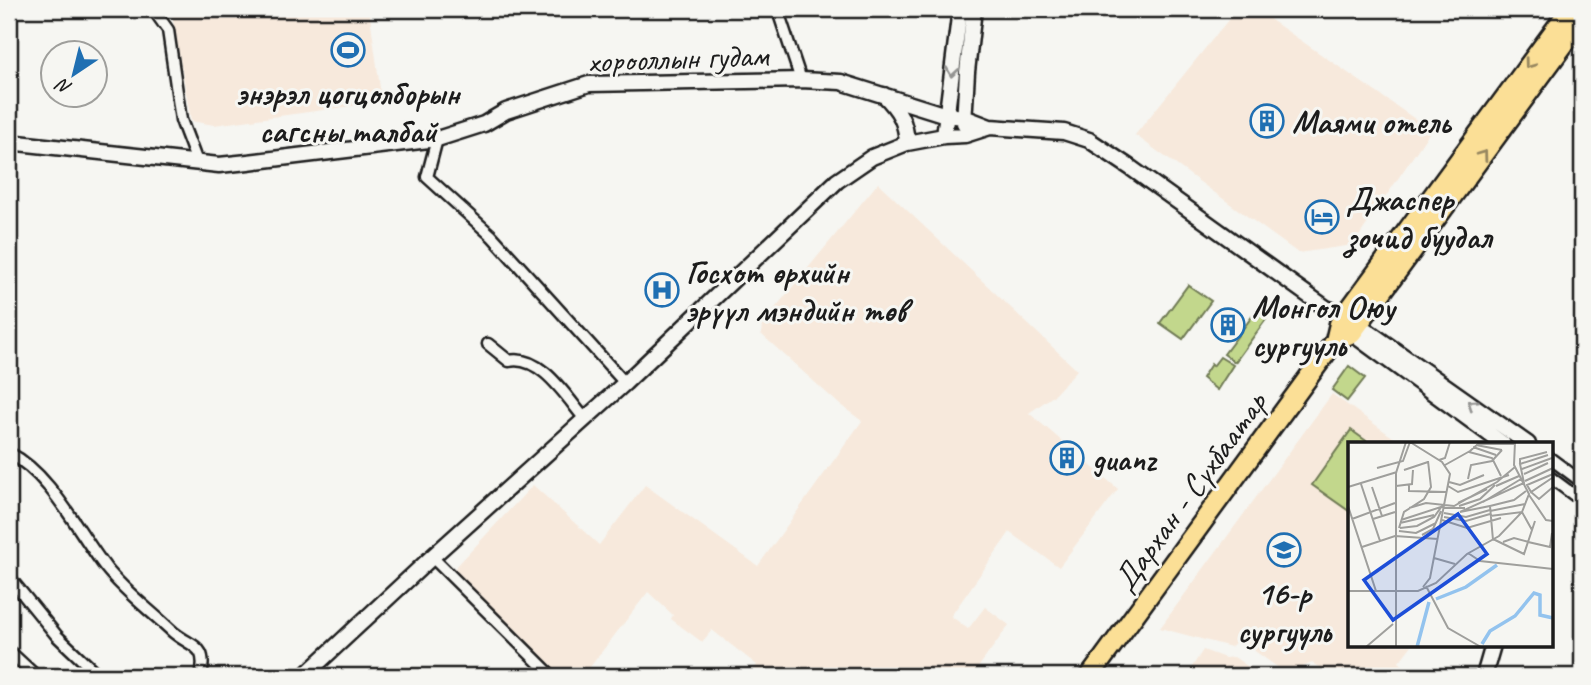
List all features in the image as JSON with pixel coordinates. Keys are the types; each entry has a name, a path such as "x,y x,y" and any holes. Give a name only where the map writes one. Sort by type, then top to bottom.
{"highway":[{"path":"1346,327 1570,9"},
{"path":"1346,327 1582,20"},
{"name":"Дархан - Сүхбаатар","path":"1090,676 1346,327"}],"main road":[{"path":"944,136 960,9"},
{"path":"965,135 964,117 974,9"},
{"name":"хорооллын гудам","path":"9,142 219,165 437,139 484,124 506,111 589,84 801,80 841,82 990,127"},
{"path":"883,94 901,115 907,143"},
{"path":"304,676 625,383 837,181 872,157 907,143 965,135 990,127 1064,132 1089,141 1326,308 1346,327 1502,442"},
{"path":"1346,327 1526,442"},
{"path":"1484,676 1493,646"}],"street":[{"path":"153,9 168,30 181,120 197,162"},
{"path":"779,9 779,17 801,80"},
{"path":"437,139 427,177 492,236 625,383"},
{"path":"488,344 509,362 524,361 533,365 547,376 585,419"},
{"path":"9,453 39,477 107,569 130,594 175,633 200,650 201,676"},
{"path":"1552,460 1582,482"},
{"path":"1552,479 1582,501"},
{"path":"432,557 552,676"},
{"path":"9,577 57,636 99,676"},
{"path":"9,651 36,676"}],"shaded area":[{"path":"171,9 369,9 382,102 214,125 191,121"},
{"path":"1237,9 1255,9 1431,130 1353,245 1298,253 1135,135"},
{"path":"878,183 1077,370 1053,396 1029,413 1118,489 1059,567 1010,532 951,616 968,629 985,607 1009,625 972,676 749,676 757,665 712,630 702,642 671,619 673,615 648,592 583,676 560,676 508,628 453,570 533,485 599,545 645,485 758,566 862,421 839,404 761,334 762,324"},
{"name":"16-р сургууль","path":"1332,394 1400,442 1348,442 1348,646 1411,646 1399,662 1405,667 1398,676 1342,676 1325,671 1312,663 1287,674 1238,639 1231,647 1160,628"},
{"path":"1203,650 1225,658 1234,657 1262,676 1186,676"}],"green space":[{"name":"энэрэл цогцолборын сагсны талбай","path":"335,42 362,44 361,58 334,56"},
{"path":"1188,285 1211,301 1183,339 1160,323"},
{"path":"1257,310 1267,318 1235,362 1224,354"},
{"path":"1220,357 1233,365 1217,390 1202,378 1211,364 1213,366"},
{"path":"1349,366 1365,378 1347,401 1332,390"},
{"path":"1351,430 1368,442 1348,442 1348,510 1312,485"}],"place":[{"name":"энэрэл цогцолборын сагсны талбай","path":"348,50"},
{"name":"Маями отель","path":"1267,121"},
{"name":"Джаспер зочид буудал","path":"1322,217"},
{"name":"Госхот өрхийн эрүүл мэндийн төв","path":"662,290"},
{"name":"Монгол Оюу сургууль","path":"1228,325"},
{"name":"guanz","path":"1067,458"},
{"name":"16-р сургууль","path":"1284,550"}]}
